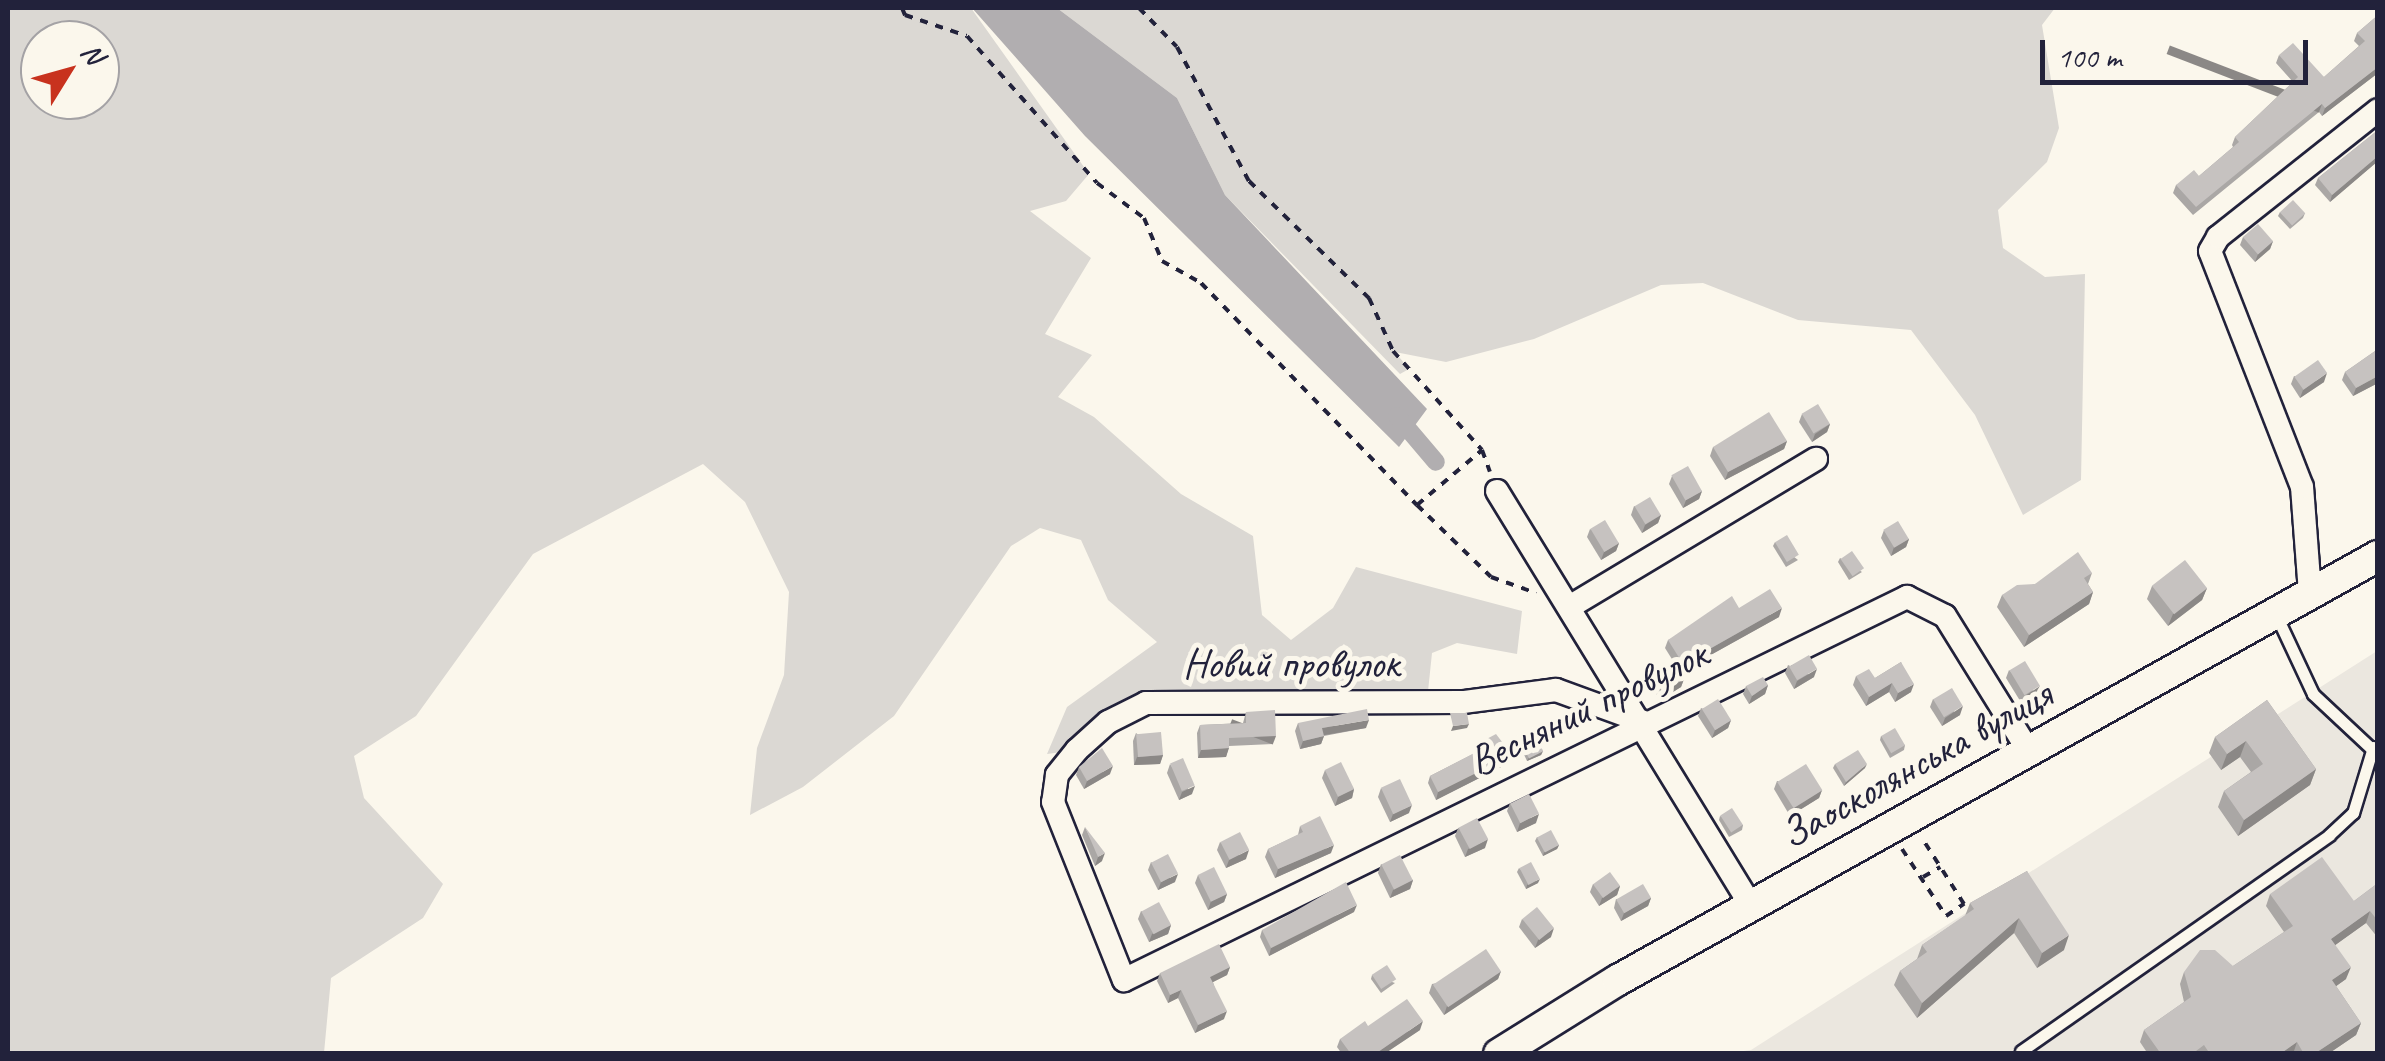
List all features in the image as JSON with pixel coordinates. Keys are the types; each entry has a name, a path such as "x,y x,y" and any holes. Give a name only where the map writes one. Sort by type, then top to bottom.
{"street":[{"path":"2310,593 2302,487 2210,251 2218,237 2378,110"},
{"path":"1570,606 1816,459"},
{"path":"1497,491 1644,722 1751,905"},
{"name":"Заосколянська вулиця","path":"1499,1054 1751,905 2378,556"},
{"name":"Весняний провулок","path":"1124,980 1644,722 1907,597 1945,616 2028,750"},
{"name":"Новий провулок","path":"1124,980 1053,802 1058,775 1077,750 1108,722 1146,703 1463,702 1556,690 1644,722"}],"lane":[{"path":"2021,1051 2329,835 2353,813 2375,751 2313,694 2275,613"}],"path":[{"path":"902,8 905,15 968,36 1096,182 1144,218 1162,261 1201,283 1491,576 1570,606"},
{"path":"1139,8 1177,47 1249,180 1369,298 1393,351 1482,450 1497,491"},
{"path":"1418,505 1482,450"},
{"path":"1899,823 1940,866 1964,904 1946,916 1922,878 1899,823"},
{"path":"1922,878 1940,866"}],"shaded area":[{"path":"8,8 971,8 1089,174 1066,201 1030,211 1091,258 1045,334 1092,355 1058,397 1094,417 1181,494 1253,536 1262,615 1291,640 1333,608 1356,567 1522,611 1517,654 1457,643 1432,653 1427,701 1179,698 1077,750 1047,754 1067,707 1157,642 1108,600 1081,540 1040,528 1011,546 894,716 803,787 750,815 757,748 784,675 789,592 745,502 703,464 533,554 416,716 354,756 364,798 443,884 423,918 331,978 324,1053 8,1053"},
{"path":"972,8 1057,8 1177,98 1225,195 1427,409 1399,447 1085,136"},
{"path":"1057,8 2055,8 2042,25 2059,128 2047,162 1998,210 2003,248 2045,277 2085,274 2081,480 2023,515 1975,415 1911,330 1798,320 1703,283 1661,285 1534,339 1446,362 1395,352 1409,369 1400,374 1225,195 1177,98"},
{"path":"2377,651 2377,1053 1721,1054 1751,1050"}],"building":[{"path":"2378,15 2378,67 2325,108 2322,104 2196,207 2176,185 2194,170 2199,176 2239,142 2235,137 2298,77 2279,55 2293,43 2324,77 2365,41 2357,33"},
{"path":"2378,130 2378,156 2332,195 2318,178"},
{"path":"2293,200 2305,213 2292,225 2280,212"},
{"path":"2258,224 2273,241 2258,254 2243,237"},
{"path":"2378,349 2378,376 2356,388 2345,372"},
{"path":"2318,360 2327,373 2303,390 2294,377"},
{"path":"1818,404 1830,424 1814,434 1802,414"},
{"path":"1769,412 1787,441 1728,472 1713,447"},
{"path":"1688,466 1702,491 1685,501 1671,475"},
{"path":"1650,497 1661,515 1645,524 1635,506"},
{"path":"1605,520 1619,543 1604,552 1590,529"},
{"path":"1898,521 1909,539 1894,548 1883,530"},
{"path":"1787,535 1799,555 1787,562 1775,542"},
{"path":"1852,551 1864,568 1853,576 1841,559"},
{"path":"2078,552 2092,573 2084,578 2093,592 2029,635 2002,595 2017,585 2035,584"},
{"path":"2185,560 2207,588 2174,614 2152,586"},
{"path":"1770,589 1782,608 1683,664 1668,640 1732,596 1739,608"},
{"path":"1809,655 1817,669 1797,680 1789,666"},
{"path":"1673,661 1684,679 1662,692 1652,674"},
{"path":"2025,661 2040,686 2025,695 2010,670"},
{"path":"1901,662 1914,684 1898,693 1892,683 1869,697 1856,676 1869,669 1875,678"},
{"path":"1763,677 1768,685 1752,696 1746,686"},
{"path":"1952,688 1963,706 1944,717 1933,699"},
{"path":"1718,699 1731,720 1715,730 1702,709"},
{"path":"2267,700 2316,769 2244,820 2224,791 2263,764 2246,741 2227,754 2215,737"},
{"path":"1367,709 1369,720 1322,728 1324,736 1303,741 1298,723"},
{"path":"1275,710 1276,736 1229,738 1229,748 1201,750 1200,725 1246,723 1246,712"},
{"path":"1450,713 1467,713 1469,724 1453,726"},
{"path":"1895,728 1905,745 1891,753 1881,736"},
{"path":"1161,732 1163,755 1138,757 1136,734"},
{"path":"1496,734 1512,755 1438,792 1430,776 1484,748 1481,742"},
{"path":"1536,737 1543,751 1529,759 1522,744"},
{"path":"1102,748 1113,766 1087,781 1079,767"},
{"path":"1858,750 1867,764 1846,782 1835,764"},
{"path":"1183,758 1195,786 1182,791 1170,763"},
{"path":"1341,762 1354,789 1338,797 1325,770"},
{"path":"1806,764 1822,790 1794,808 1777,782"},
{"path":"1400,779 1412,805 1393,814 1381,788"},
{"path":"1529,794 1539,814 1520,823 1510,804"},
{"path":"1732,808 1743,825 1731,832 1720,816"},
{"path":"1320,816 1334,845 1278,869 1268,849 1303,832 1300,826"},
{"path":"1477,818 1488,839 1470,849 1458,828"},
{"path":"1085,827 1105,853 1098,857"},
{"path":"1551,830 1559,845 1545,853 1537,838"},
{"path":"1240,832 1249,850 1229,860 1220,842"},
{"path":"1168,854 1178,874 1161,882 1151,863"},
{"path":"1400,855 1413,880 1394,889 1381,865"},
{"path":"2322,857 2354,901 2378,883 2378,921 2370,911 2331,939 2351,967 2332,980 2361,1023 2314,1054 2304,1054 2297,1042 2280,1054 2210,1054 2204,1045 2192,1054 2161,1054 2144,1030 2191,997 2184,972 2200,950 2215,950 2233,966 2293,926 2270,894"},
{"path":"1531,862 1540,879 1528,885 1520,868"},
{"path":"1214,867 1227,894 1211,902 1198,875"},
{"path":"2027,871 2069,935 2042,953 2019,918 1922,1003 1900,971 1927,952 1922,945 1974,909 1970,903"},
{"path":"1610,872 1620,886 1603,898 1593,884"},
{"path":"1346,882 1357,905 1271,948 1262,930"},
{"path":"1643,884 1651,898 1624,913 1616,900"},
{"path":"1159,902 1171,925 1154,934 1141,911"},
{"path":"1537,907 1554,928 1539,940 1522,919"},
{"path":"1219,944 1230,967 1210,977 1227,1011 1198,1025 1181,990 1170,995 1160,973"},
{"path":"1486,949 1501,971 1448,1007 1433,985"},
{"path":"1387,965 1396,979 1381,989 1372,975"},
{"path":"1407,999 1423,1021 1375,1054 1351,1054 1340,1039 1365,1021 1368,1026"}],"waterway":[{"path":"1397,416 1436,462"}]}
